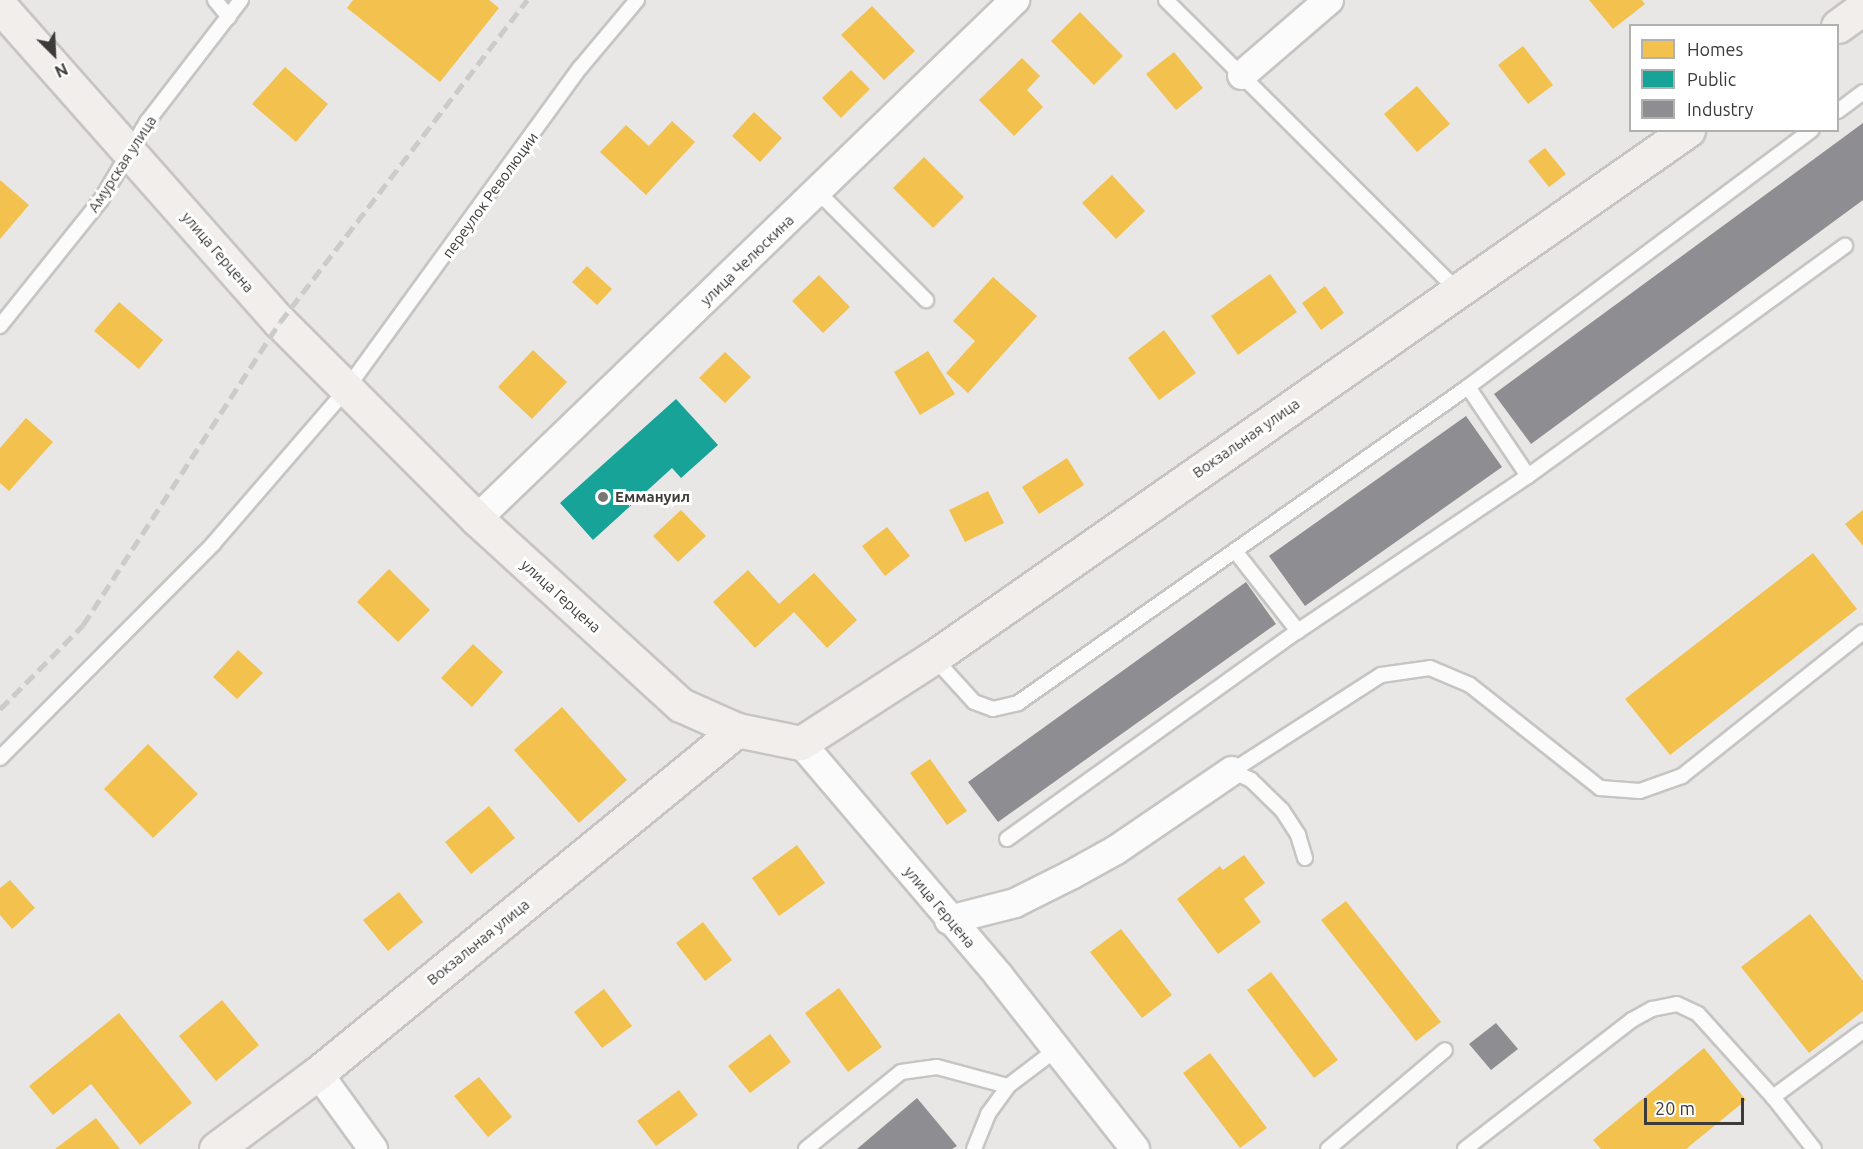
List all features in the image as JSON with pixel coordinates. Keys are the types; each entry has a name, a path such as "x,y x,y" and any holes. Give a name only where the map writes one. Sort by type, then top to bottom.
{"main road":[{"name":"улица Герцена","path":"0,6 345,391 477,519 681,705 737,730 801,743"},
{"path":"1839,25 1863,8"},
{"name":"Вокзальная улица","path":"801,743 934,657 1685,132"},
{"name":"Вокзальная улица","path":"216,1149 318,1073 737,730"}],"street":[{"name":"улица Челюскина","path":"477,519 1015,0"},
{"path":"1242,75 1329,0"},
{"name":"улица Герцена","path":"801,743 1058,1049 1135,1149"},
{"path":"950,920 1014,903 1071,875 1116,850 1232,771"},
{"path":"318,1073 373,1149"}],"lane":[{"path":"215,0 229,17"},
{"name":"Амурская улица","path":"0,326 101,200 129,151 241,0"},
{"name":"переулок Революции","path":"0,758 213,544 345,391 580,68 637,0"},
{"path":"1166,0 1457,290"},
{"path":"1839,110 1863,92"},
{"path":"934,657 974,702 993,709 1018,703 1468,387 1808,132"},
{"path":"818,192 926,300"},
{"path":"1007,839 1298,631 1528,476 1845,246"},
{"path":"1468,387 1528,476"},
{"path":"1235,551 1298,631"},
{"path":"1232,771 1381,675 1430,668 1470,685 1600,788 1640,791 1682,776 1863,632"},
{"path":"1232,771 1251,780 1282,810 1298,836 1305,858"},
{"path":"1466,1149 1632,1020 1652,1009 1677,1004 1698,1014 1773,1097 1814,1149"},
{"path":"1773,1097 1863,1031"},
{"path":"974,1149 988,1114 1008,1086 1058,1049"},
{"path":"1328,1149 1445,1050"},
{"path":"806,1149 902,1071 937,1067 1008,1086"}],"building: Homes":[{"path":"353,0 489,0 499,8 440,82 347,8"},
{"path":"1589,0 1642,0 1645,4 1613,29"},
{"path":"872,6 915,51 884,80 841,35"},
{"path":"1080,12 1123,56 1094,85 1051,41"},
{"path":"1523,46 1553,85 1528,104 1498,65"},
{"path":"1174,52 1203,88 1176,110 1146,74"},
{"path":"1022,58 1040,76 1027,90 1043,107 1014,136 979,100"},
{"path":"285,67 328,104 296,142 252,104"},
{"path":"851,70 870,89 841,118 822,98"},
{"path":"1417,86 1450,124 1417,152 1384,114"},
{"path":"754,112 782,138 760,162 732,136"},
{"path":"672,121 695,142 646,195 600,152 626,125 649,146"},
{"path":"1545,148 1566,174 1549,187 1528,161"},
{"path":"924,157 964,197 933,228 893,188"},
{"path":"1112,175 1145,211 1116,239 1082,203"},
{"path":"0,180 29,205 0,239"},
{"path":"587,266 612,289 597,305 572,282"},
{"path":"1270,274 1297,312 1238,355 1211,316"},
{"path":"819,275 850,307 823,333 792,301"},
{"path":"993,277 1037,316 968,393 946,373 975,341 953,321"},
{"path":"1325,286 1344,313 1321,330 1302,303"},
{"path":"119,302 163,340 139,369 94,331"},
{"path":"1164,330 1196,373 1159,400 1128,358"},
{"path":"533,350 567,382 532,419 498,387"},
{"path":"928,351 955,394 920,415 894,372"},
{"path":"725,352 751,377 725,403 699,378"},
{"path":"26,418 53,442 9,491 0,483 0,448"},
{"path":"1067,458 1084,485 1039,514 1022,487"},
{"path":"988,491 1004,523 965,542 949,510"},
{"path":"681,510 706,536 678,562 653,536"},
{"path":"1863,510 1863,546 1845,524"},
{"path":"887,527 910,556 885,576 862,546"},
{"path":"1813,553 1857,609 1670,755 1625,699"},
{"path":"389,569 430,610 398,642 357,602"},
{"path":"748,570 779,604 814,573 857,620 827,648 794,612 755,648 713,602"},
{"path":"473,644 503,672 472,707 441,678"},
{"path":"238,650 263,673 237,699 213,677"},
{"path":"562,707 627,780 579,823 514,750"},
{"path":"148,744 198,794 153,838 104,789"},
{"path":"930,759 967,811 947,825 910,773"},
{"path":"489,806 515,838 471,874 445,842"},
{"path":"797,845 825,883 779,916 752,878"},
{"path":"1244,855 1265,883 1244,899 1261,922 1218,954 1177,899 1220,866 1223,870"},
{"path":"10,880 35,908 12,929 0,915 0,888"},
{"path":"399,892 423,922 388,951 363,920"},
{"path":"1346,901 1441,1022 1416,1041 1321,920"},
{"path":"1810,914 1863,981 1863,1011 1809,1053 1741,967"},
{"path":"703,922 732,960 705,981 676,943"},
{"path":"1121,929 1172,995 1142,1018 1090,952"},
{"path":"1271,972 1338,1060 1314,1078 1247,990"},
{"path":"839,988 882,1047 848,1072 805,1013"},
{"path":"604,989 632,1026 602,1048 574,1012"},
{"path":"222,1000 259,1045 216,1081 179,1036"},
{"path":"119,1013 192,1103 140,1145 91,1084 53,1115 29,1086"},
{"path":"770,1034 791,1062 750,1093 728,1066"},
{"path":"1704,1048 1746,1100 1686,1149 1601,1149 1593,1140"},
{"path":"1210,1053 1267,1128 1240,1148 1183,1073"},
{"path":"479,1077 512,1117 488,1137 454,1096"},
{"path":"679,1090 698,1115 656,1146 637,1121"},
{"path":"96,1118 120,1149 55,1149"}],"building: Public":[{"path":"676,399 718,445 681,478 672,468 593,540 560,503"}],"building: Industry":[{"path":"1863,123 1863,200 1531,444 1494,394"},
{"path":"1466,416 1502,467 1305,606 1269,556"},
{"path":"1246,582 1276,624 998,822 968,782"},
{"path":"1496,1023 1518,1049 1491,1070 1469,1044"},
{"path":"917,1098 957,1146 952,1149 857,1149"}],"railway":[{"path":"0,709 83,625 280,322 527,0"}],"place":[{"name":"Еммануил","path":"603,497"}]}
